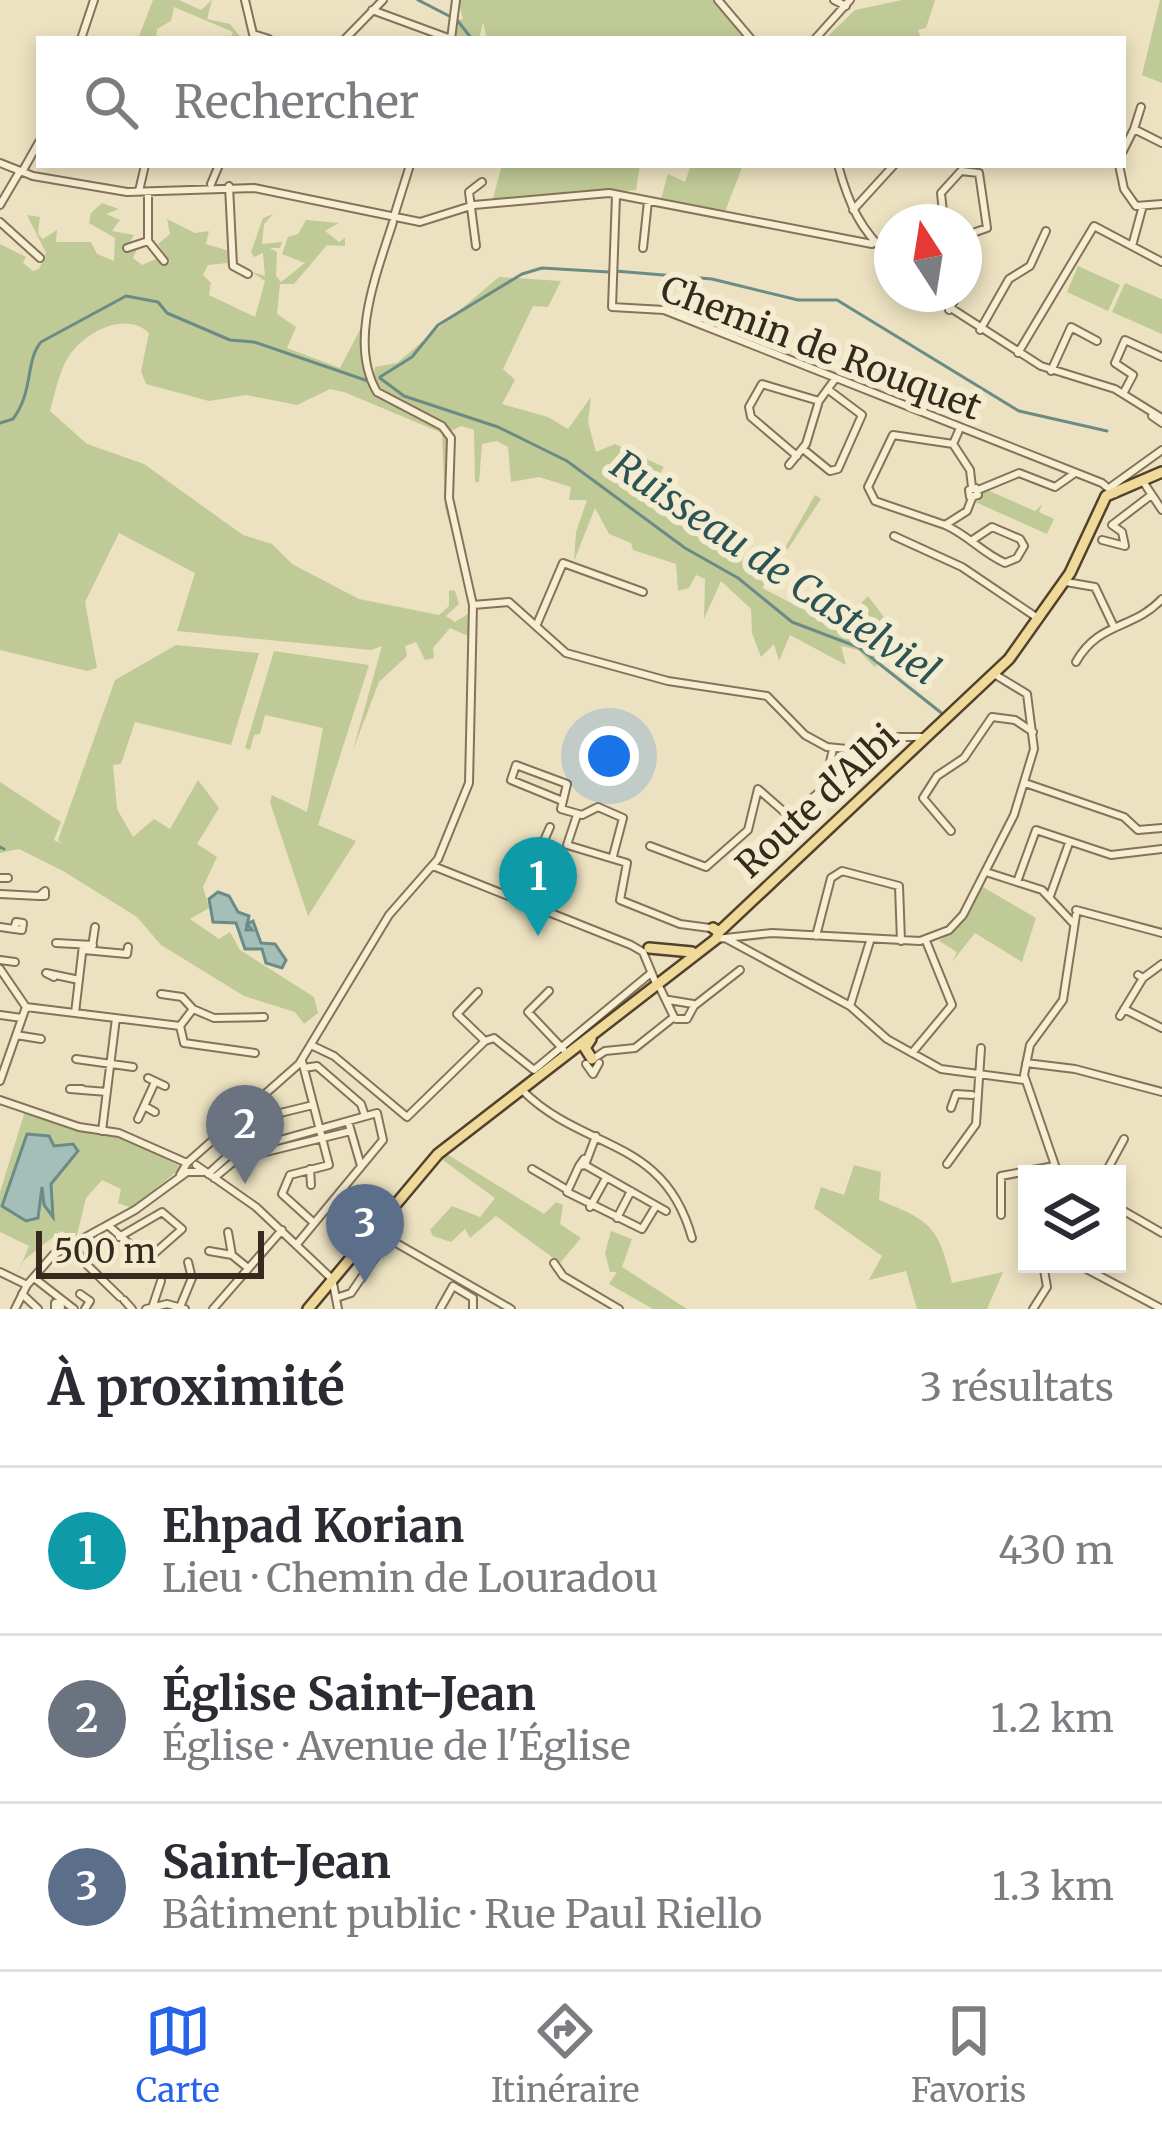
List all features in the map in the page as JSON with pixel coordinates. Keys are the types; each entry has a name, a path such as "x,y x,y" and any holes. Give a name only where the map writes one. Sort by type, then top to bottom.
{"main road":[{"path":"1113,490 1162,472"},
{"name":"Route d'Albi","path":"713,934 994,674 1068,580 1113,490"},
{"path":"331,1284 378,1233 438,1154 667,976 713,934"},
{"path":"647,953 662,947 671,952 674,964 667,976"},
{"path":"647,953 697,951"},
{"path":"594,1060 586,1043 622,1011"},
{"path":"502,1104 565,1051"},
{"path":"550,1068 577,1054 594,1060"},
{"path":"310,1306 358,1250"}],"street":[{"path":"82,36 94,0"},
{"path":"245,0 253,34 259,36"},
{"path":"348,36 383,0"},
{"path":"452,36 456,0"},
{"path":"718,0 748,36"},
{"path":"834,0 848,3"},
{"path":"818,36 848,3"},
{"path":"373,10 443,36"},
{"path":"1126,145 1141,107"},
{"path":"1134,129 1162,143"},
{"path":"0,205 36,147"},
{"path":"0,163 21,172 143,192 211,185 320,198 394,218 434,220 474,205 616,195 861,237 874,245"},
{"path":"145,168 148,241 164,261"},
{"path":"211,185 218,168"},
{"path":"15,1309 49,1258 109,1226 197,1167 303,1058 379,930 434,866 469,783 473,605 449,498 449,434 382,396 371,380 364,338 409,168"},
{"path":"839,168 861,237"},
{"path":"853,210 891,168"},
{"path":"1120,168 1124,188 1142,209"},
{"path":"942,204 941,193 961,171 981,169 988,229 982,231"},
{"path":"476,246 470,189 482,182"},
{"path":"229,186 233,263 248,274"},
{"name":"Chemin de Rouquet","path":"616,195 612,307 664,310 1113,490"},
{"path":"643,248 648,201"},
{"path":"1142,209 1162,204"},
{"path":"1131,245 1142,209"},
{"path":"0,222 40,258"},
{"path":"1018,353 1094,226 1162,262"},
{"path":"980,330 1010,279 1030,266 1046,231"},
{"path":"127,248 148,241"},
{"path":"952,312 1051,371 1124,393 1159,416"},
{"path":"1051,371 1071,327 1097,340"},
{"path":"1124,393 1134,379 1115,363 1125,340 1162,357"},
{"path":"789,465 800,452 819,401 836,379"},
{"path":"819,401 763,384 749,407 751,418 830,471 844,457 862,412 830,391"},
{"path":"953,444 960,428"},
{"path":"945,525 967,511 975,489 970,470 953,444 934,437 893,436 868,488 875,501 945,525 971,541 976,550 1005,562 1017,558 1024,546 1020,539 992,527 971,541"},
{"path":"1113,490 1162,450"},
{"path":"975,489 1019,473 1055,487 1075,472"},
{"path":"1142,480 1162,510"},
{"path":"1102,539 1125,546 1128,540 1112,525 1162,490"},
{"path":"894,536 962,567 1039,619"},
{"path":"536,625 563,563 643,592"},
{"path":"1068,580 1095,587 1117,626"},
{"path":"1076,662 1090,639 1162,598"},
{"path":"473,605 505,600 536,625 550,644 578,658 668,681 772,698 805,735 833,748 857,750 905,735 922,740"},
{"path":"713,934 926,940 960,919 1025,783 1033,732 1026,693 994,674"},
{"path":"951,831 923,792 964,758 990,718 1031,719"},
{"path":"1018,722 1033,732"},
{"path":"777,832 824,788 833,748"},
{"path":"560,800 511,780 516,765 567,784 558,806 577,815"},
{"path":"1025,783 1124,817 1138,830 1162,828"},
{"path":"650,846 706,867 748,830 760,788 786,816 795,816"},
{"path":"614,856 623,818 595,807 577,815 567,845 584,855 614,856 629,867 620,900 713,934 850,1006 911,1054 941,1069 1023,1077"},
{"path":"518,899 550,826"},
{"path":"1017,882 1031,829 1111,855 1162,850"},
{"path":"1049,896 1070,843"},
{"path":"434,866 647,953 654,980 679,1012 690,1014 706,996"},
{"path":"816,935 832,878 845,871 898,886 901,941"},
{"path":"986,872 1049,896 1073,912 1162,933"},
{"path":"0,894 39,896"},
{"path":"1056,1165 1023,1077 1033,1041 1063,1000 1073,912"},
{"path":"0,927 14,929"},
{"path":"75,1013 95,927"},
{"path":"850,1006 870,940"},
{"path":"911,1054 952,1005 926,940"},
{"path":"56,943 127,954 128,947"},
{"path":"15,962 0,964 26,1007"},
{"path":"1162,964 1140,977 1122,1013 1162,1028"},
{"path":"594,1060 635,1048 740,970"},
{"path":"54,976 79,980"},
{"path":"303,1058 334,1056 406,1117 485,1041 494,1038 532,1070 565,1051 654,980"},
{"path":"549,991 528,1012 565,1051"},
{"path":"478,992 457,1014 485,1041"},
{"path":"161,994 182,997 193,1010 214,1018 264,1017"},
{"path":"26,1007 180,1026"},
{"path":"0,1081 26,1007"},
{"path":"180,1026 193,1010"},
{"path":"0,1015 22,1018"},
{"path":"102,1131 116,1018"},
{"path":"180,1026 184,1043 255,1053"},
{"path":"16,1035 41,1039"},
{"path":"0,1047 11,1048"},
{"path":"947,1164 976,1124 974,1095 981,1048"},
{"path":"303,1058 328,1165 290,1175 282,1193 314,1223"},
{"path":"303,1058 361,1104 365,1116"},
{"path":"76,1059 133,1067"},
{"path":"1026,1063 1075,1069 1162,1092"},
{"path":"138,1119 151,1080 165,1086"},
{"path":"82,1090 107,1093"},
{"path":"522,1090 660,1173 676,1196 692,1238"},
{"path":"951,1108 956,1094 974,1095"},
{"path":"0,1100 197,1167 282,1230 321,1267 338,1309"},
{"path":"251,1152 249,1139 270,1117 313,1105"},
{"path":"144,1106 154,1112"},
{"path":"297,1244 384,1138 377,1113 321,1135"},
{"path":"348,1121 362,1166"},
{"path":"197,1167 351,1131"},
{"path":"566,1189 596,1136"},
{"path":"1111,1165 1124,1139"},
{"path":"583,1163 666,1211"},
{"path":"532,1168 590,1207 641,1229 656,1206"},
{"path":"310,1169 311,1185"},
{"path":"1001,1214 1001,1176 1018,1175"},
{"path":"590,1207 606,1177"},
{"path":"617,1218 631,1191"},
{"path":"109,1226 119,1237 149,1258 182,1229 160,1213 119,1237"},
{"path":"1126,1213 1162,1233"},
{"path":"214,1309 282,1230"},
{"path":"228,1232 232,1255"},
{"path":"331,1284 350,1293 378,1233 511,1309"},
{"path":"75,1244 82,1259 132,1309"},
{"path":"209,1251 232,1255 248,1268"},
{"path":"161,1281 149,1307 183,1308 192,1278 188,1262"},
{"path":"554,1263 563,1276 619,1309"},
{"path":"0,1272 27,1285"},
{"path":"1033,1309 1047,1287 1045,1273"},
{"path":"1094,1273 1162,1309"},
{"path":"34,1278 74,1309"},
{"path":"442,1308 450,1286 469,1289"},
{"path":"469,1289 473,1309"},
{"path":"22,1294 38,1309"},
{"path":"80,1294 91,1301 85,1309"}],"green space":[{"path":"153,0 179,0 201,10 212,0 207,19 230,24 240,36 174,7 171,21 157,29 156,36 139,36"},
{"path":"458,0 713,0 743,36 486,36 483,22 480,36 455,36 463,19"},
{"path":"902,0 935,0 926,28 918,30 920,36 828,36 855,10"},
{"path":"1162,0 1162,83 1142,75"},
{"path":"501,168 640,168 636,190 492,202"},
{"path":"690,168 742,168 724,214 661,199 668,174 685,182"},
{"path":"102,203 119,209 106,214 120,220 112,231 134,235 125,250 138,247 133,258 142,265 158,258 164,266 170,262 158,244 170,234 167,219 195,233 209,231 206,244 229,251 228,263 208,265 203,275 211,283 209,295 255,317 265,281 252,272 265,276 263,253 254,257 251,252 263,218 273,214 264,224 262,244 282,242 280,248 270,248 277,252 276,276 281,282 305,263 282,254 288,237 298,234 306,220 339,223 325,231 339,242 345,238 345,246 327,245 294,284 280,284 277,314 296,327 287,348 340,368 363,324 381,252 361,346 374,394 438,424 448,435 449,513 460,559 445,508 442,433 344,392 330,389 297,405 246,395 209,401 146,384 141,371 149,333 139,326 117,324 84,339 69,356 50,411 87,444 144,464 243,535 272,544 292,564 359,599 439,615 449,606 449,590 455,591 459,604 446,616 455,622 468,614 468,636 450,628 433,648 434,658 425,660 416,642 405,646 407,656 379,682 353,750 382,646 371,650 177,631 195,573 119,533 85,602 97,668 87,671 0,650 0,244 26,257 23,263 33,271 39,269 46,253 27,215 40,217 38,234 43,239 57,230 56,242 91,242 97,254 114,261 115,238 89,223 91,213"},
{"path":"1078,266 1120,285 1108,311 1067,292"},
{"path":"499,277 561,281 548,307 533,306 503,369 515,380 502,404 548,417 568,429 591,397 588,422 596,452 615,444 664,467 659,475 667,486 757,569 786,546 815,495 821,499 762,588 838,627 868,596 884,617 871,633 895,641 875,667 858,650 841,646 846,665 790,635 779,661 774,644 761,657 752,633 751,609 721,581 704,619 705,579 696,575 689,588 678,591 676,564 633,550 631,543 609,534 595,508 574,561 576,532 587,500 569,500 571,487 539,477 511,482 508,447 497,441 482,444 479,482 475,482 474,430 461,426 451,431 380,390 375,367 397,363"},
{"path":"1125,283 1162,299 1162,334 1112,312"},
{"path":"985,489 1035,511 1042,504 1039,512 1054,519 1047,534 973,501"},
{"path":"176,645 259,653 231,745 135,722 121,764 113,765 117,809 133,837 154,819 170,829 198,780 219,808 197,844 217,857 203,887 209,908 190,919 219,939 230,932 240,950 314,997 318,1013 304,1024 295,1012 244,996 161,945 137,917 63,871 19,849 0,853 0,782 61,822 54,840 62,844 58,840 115,680"},
{"path":"274,651 369,665 318,825 356,841 308,916 270,802 272,795 307,812 323,728 265,715 260,734 254,735 250,750 245,748"},
{"path":"983,887 1036,918 1022,962 975,933 952,962 957,952 939,941 960,922"},
{"path":"25,1111 82,1132 119,1136 182,1167 132,1208 118,1203 121,1189 102,1180 86,1198 76,1239 61,1231 24,1260 17,1275 29,1246 0,1232 0,1192"},
{"path":"445,1153 544,1214 556,1202 563,1205 560,1224 581,1238 560,1263 496,1216 470,1238 465,1229 451,1242 433,1236 430,1230 452,1206 480,1217 495,1198 440,1158"},
{"path":"854,1165 881,1172 879,1200 930,1228 952,1283 1003,1272 987,1309 917,1309 906,1271 869,1280 882,1256 814,1208 821,1187 844,1195"},
{"path":"611,1231 632,1239 622,1267 687,1309 653,1309 609,1284 617,1272 610,1272 605,1253"}],"water":[{"path":"218,892 249,916 247,924 253,921 261,943 275,944 286,960 282,968 266,963 262,949 245,949 236,923 213,922 209,899"},
{"path":"27,1134 49,1136 54,1146 73,1144 78,1151 51,1184 53,1217 44,1205 42,1187 38,1218 26,1221 2,1206"}],"waterway":[{"path":"418,0 457,20 470,36"},
{"name":"Ruisseau de Castelviel","path":"380,377 412,357 438,325 522,274 542,268 609,272"},
{"path":"615,271 712,279 798,300 837,300 1019,411 1107,431"},
{"name":"Ruisseau de Castelviel","path":"0,423 13,419 20,408 41,342 126,296 158,302 167,313 230,340 254,342 368,381"},
{"name":"Ruisseau de Castelviel","path":"380,378 404,396 498,427 567,461 685,548 738,578 792,622 858,647 944,715"},
{"path":"0,847 4,849"}],"place":[{"name":"Ehpad Korian","path":"538,936"},
{"name":"Église Saint-Jean","path":"245,1184"},
{"name":"Saint-Jean","path":"365,1283"}]}
